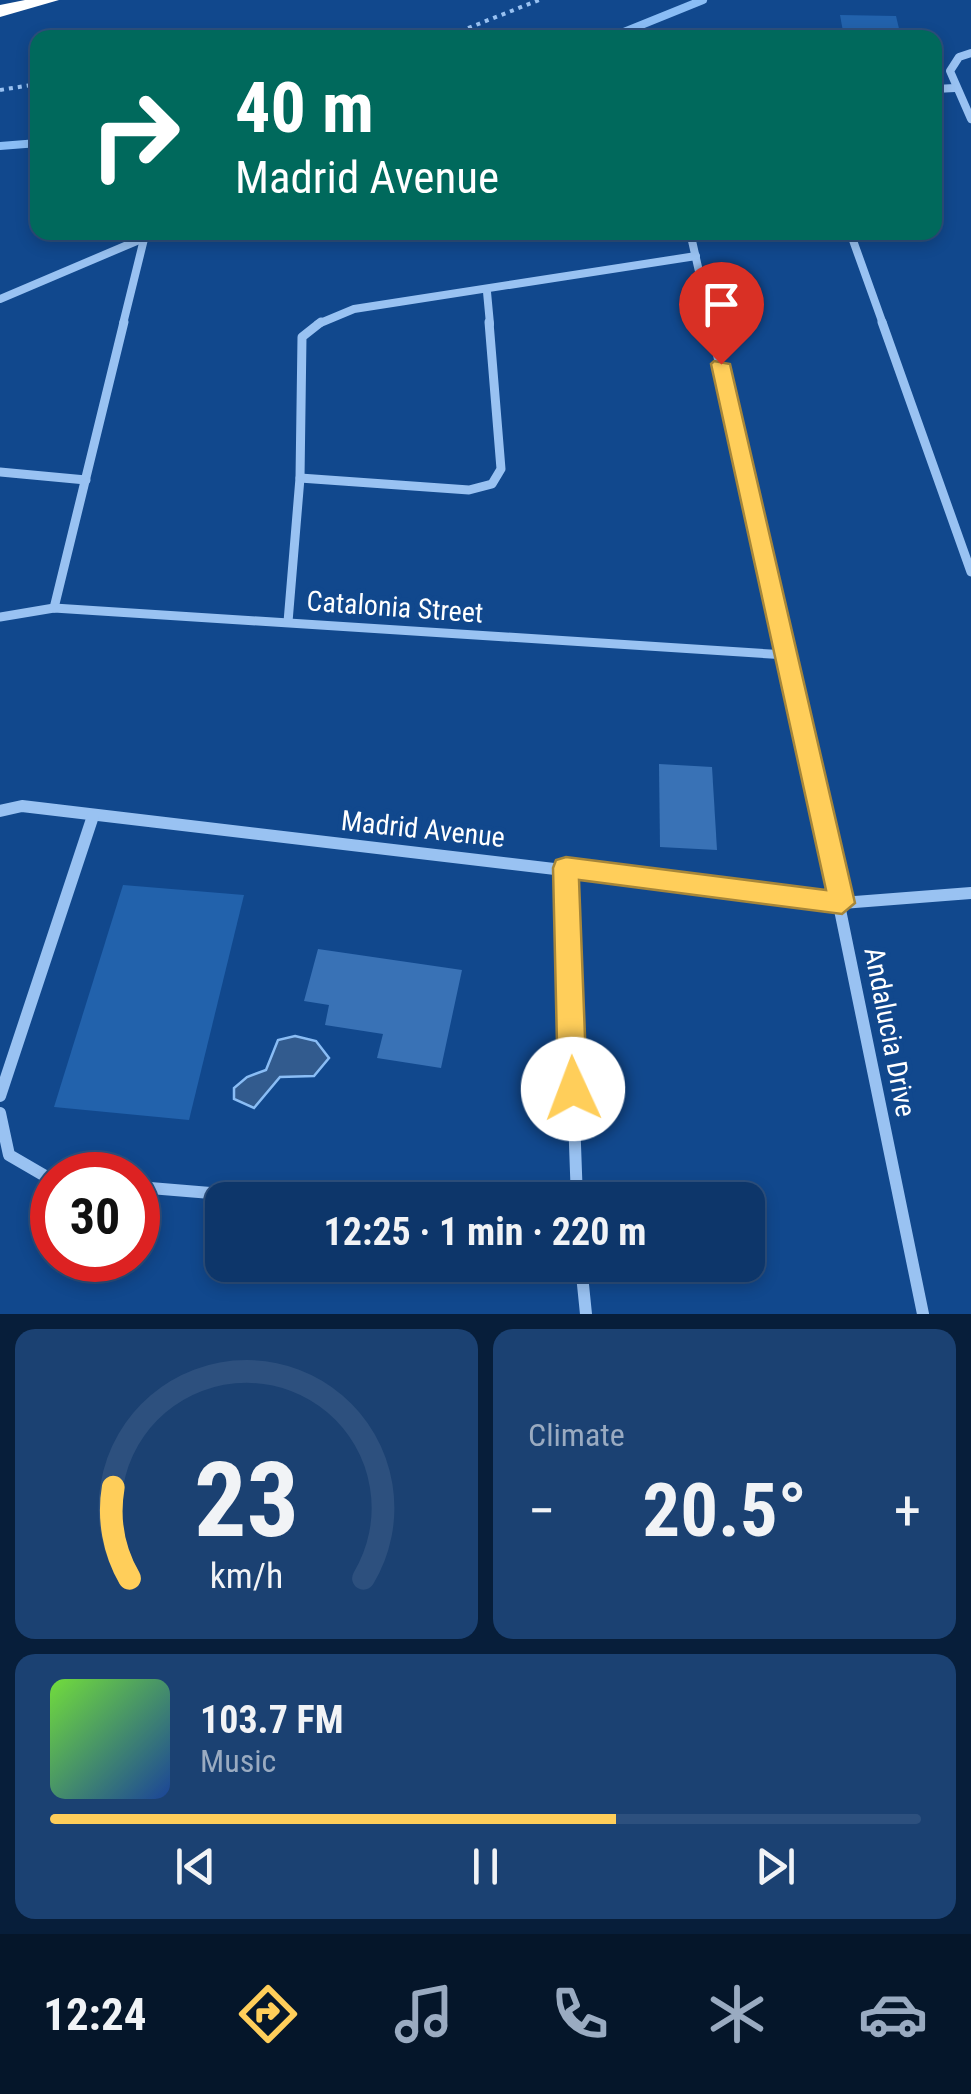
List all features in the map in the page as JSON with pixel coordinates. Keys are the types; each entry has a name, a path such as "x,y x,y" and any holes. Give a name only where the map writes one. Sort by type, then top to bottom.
{"highway":[{"path":"0,11 50,0"}],"street":[{"path":"971,53 960,57 950,71 971,119"},
{"path":"942,89 955,88"},
{"path":"0,299 135,240"},
{"path":"54,608 145,240"},
{"name":"Andalucia Drive","path":"692,240 842,903 923,1314"},
{"path":"853,240 971,572"},
{"path":"288,622 300,478 302,338 323,320 354,309 487,292 696,256"},
{"path":"300,478 468,490 492,484 501,469 487,292"},
{"path":"0,472 86,480"},
{"name":"Catalonia Street","path":"0,618 54,608 787,654"},
{"name":"Madrid Avenue","path":"0,810 22,806 842,903 971,894"},
{"path":"0,1096 93,816"},
{"path":"566,868 575,1182"},
{"path":"0,1113 9,1155 30,1167"},
{"path":"160,1189 205,1193"},
{"path":"583,1282 586,1314"}],"path":[{"path":"464,30 539,0"},
{"path":"0,90 30,85"}],"shaded area":[{"path":"840,15 896,16 899,30 843,30"},
{"path":"123,885 244,895 189,1120 54,1107"},
{"path":"295,1036 316,1041 329,1058 314,1076 280,1077 254,1108 234,1099 234,1088 247,1077 266,1070 278,1040"}],"building":[{"path":"659,764 712,767 717,850 660,847"},
{"path":"318,949 462,970 441,1068 377,1058 383,1034 325,1025 329,1005 304,1001"}],"waterway":[{"path":"629,30 703,0"},
{"path":"0,146 30,144"}],"route":[{"path":"573,1089 566,868 842,903 721,364"}]}
